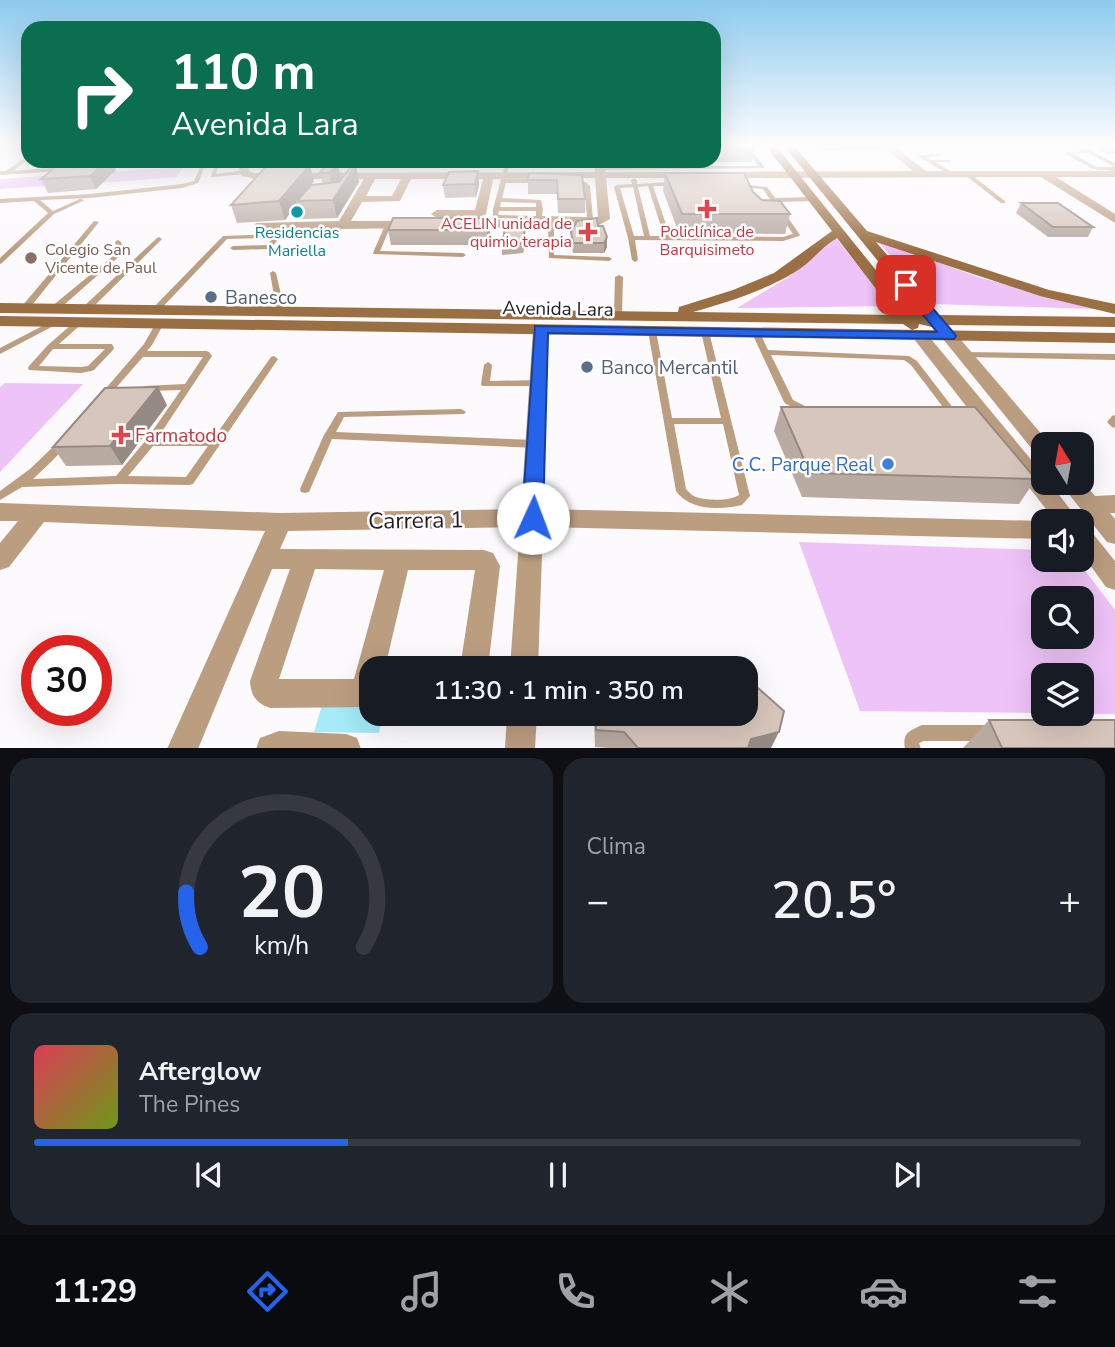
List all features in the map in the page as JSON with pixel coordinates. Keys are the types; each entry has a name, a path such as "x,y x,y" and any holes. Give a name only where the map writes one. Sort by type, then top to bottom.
{"street":[{"path":"271,183 299,181"},
{"path":"324,181 320,186 345,186 348,182"},
{"path":"343,225 368,181"},
{"path":"358,198 396,199 405,181"},
{"path":"440,209 480,214 488,181"},
{"path":"260,226 545,221 588,224 604,219 601,181"},
{"path":"798,181 1059,509"},
{"path":"819,181 1031,435"},
{"path":"1054,181 1115,219"},
{"path":"667,315 722,299 793,269 822,239 838,233"},
{"path":"864,234 1033,290 1115,310"},
{"name":"Avenida Lara","path":"0,308 25,308 55,315"},
{"name":"Avenida Lara","path":"158,316 281,312 618,314 1115,322"},
{"name":"Avenida Lara","path":"0,321 55,315 158,316 541,329 1115,338"},
{"path":"525,656 541,329"},
{"path":"1081,495 1115,536"},
{"path":"1089,505 1115,504"},
{"name":"Carrera 1","path":"0,512 280,522 533,518 1031,530"},
{"path":"0,560 39,513"},
{"path":"182,748 280,522"},
{"path":"1094,552 1115,579"},
{"path":"264,559 484,560 488,566 476,656"},
{"path":"306,559 264,681 265,689 270,694 359,693"},
{"path":"377,656 399,559"},
{"path":"520,748 521,726"},
{"path":"271,748 346,748"}],"lane":[{"path":"0,201 90,196 199,181"},
{"path":"502,181 495,217 545,221 591,218 587,186 574,181"},
{"path":"630,181 617,187 635,260"},
{"path":"634,181 647,237"},
{"path":"640,181 650,184 686,184"},
{"path":"976,181 1003,202"},
{"path":"650,184 667,237"},
{"path":"631,238 797,235 774,199 761,186 733,185"},
{"path":"0,261 52,213 90,196"},
{"path":"760,201 812,199"},
{"path":"36,200 52,213"},
{"path":"498,200 540,202 551,257 609,259"},
{"path":"496,209 540,209"},
{"path":"770,215 785,215"},
{"path":"25,308 96,222"},
{"path":"388,225 376,253 463,255"},
{"path":"94,408 156,334 158,316 225,237 278,236 269,247 233,248"},
{"path":"51,347 103,345 110,348 91,368 32,368 51,347 159,239"},
{"path":"0,351 55,315 121,252 118,242"},
{"path":"272,273 281,312"},
{"path":"618,314 619,277"},
{"path":"652,331 681,491 696,502 738,502 745,496 705,332"},
{"path":"756,333 789,402 797,408 822,411"},
{"path":"765,352 906,358 914,363 952,413"},
{"path":"119,480 150,442 207,360 206,354 140,354"},
{"path":"964,355 1115,357"},
{"path":"22,483 189,481 274,359"},
{"path":"488,365 485,384 538,383"},
{"path":"136,388 188,387"},
{"path":"111,388 123,388"},
{"path":"305,489 341,414 461,412"},
{"path":"939,413 983,413"},
{"path":"1115,418 1112,422 1115,425"},
{"path":"670,421 726,421"},
{"path":"329,435 536,444"},
{"path":"0,496 44,465 69,436"},
{"path":"150,442 215,443"},
{"path":"913,748 911,740 922,733 1004,733"}],"shaded area":[{"path":"0,181 65,181 60,185 0,189"},
{"path":"835,237 891,306 737,308 790,276"},
{"path":"877,240 981,278 1095,309 932,304"},
{"path":"5,383 83,384 0,472 0,387"},
{"path":"799,542 1031,550 1031,572 1086,572 1115,610 1115,714 1094,714 1094,663 1031,663 1031,713 860,711"}],"water":[{"path":"322,705 359,705 359,726 380,726 379,733 314,732"}],"building":[{"path":"253,181 296,181 279,201 231,205"},
{"path":"346,181 333,200 297,201 311,185"},
{"path":"445,181 476,181 475,184 443,185"},
{"path":"557,181 583,181 585,199 558,199"},
{"path":"668,181 748,181 753,192 762,200 780,201 790,214 682,214"},
{"path":"1021,203 1058,203 1093,227 1053,227"},
{"path":"393,218 489,218 487,230 388,230"},
{"path":"597,218 598,226 603,226 607,237 604,243 573,243 571,232 577,221"},
{"path":"505,229 525,229 523,243 502,245"},
{"path":"158,387 110,446 53,447 105,388"},
{"path":"781,407 975,407 1031,473 1031,479 810,473"},
{"path":"758,688 784,711 779,732 751,739 748,748 638,748 624,732 596,730 596,726 758,726"},
{"path":"989,720 1031,720 1031,726 1094,726 1094,720 1115,720 1115,748 1002,748"}],"place":[{"name":"Policlínica de Barquisimeto","path":"707,209"},
{"name":"Residencias Mariella","path":"297,212"},
{"name":"ACELIN unidad de quimio terapia","path":"588,232"},
{"name":"Colegio San Vicente de Paul","path":"31,258"},
{"name":"Banesco","path":"211,297"},
{"name":"Banco Mercantil","path":"587,367"},
{"name":"Farmatodo","path":"121,435"},
{"name":"C.C. Parque Real","path":"888,464"}],"route":[{"path":"533,518 541,329 949,336 906,285"}]}
